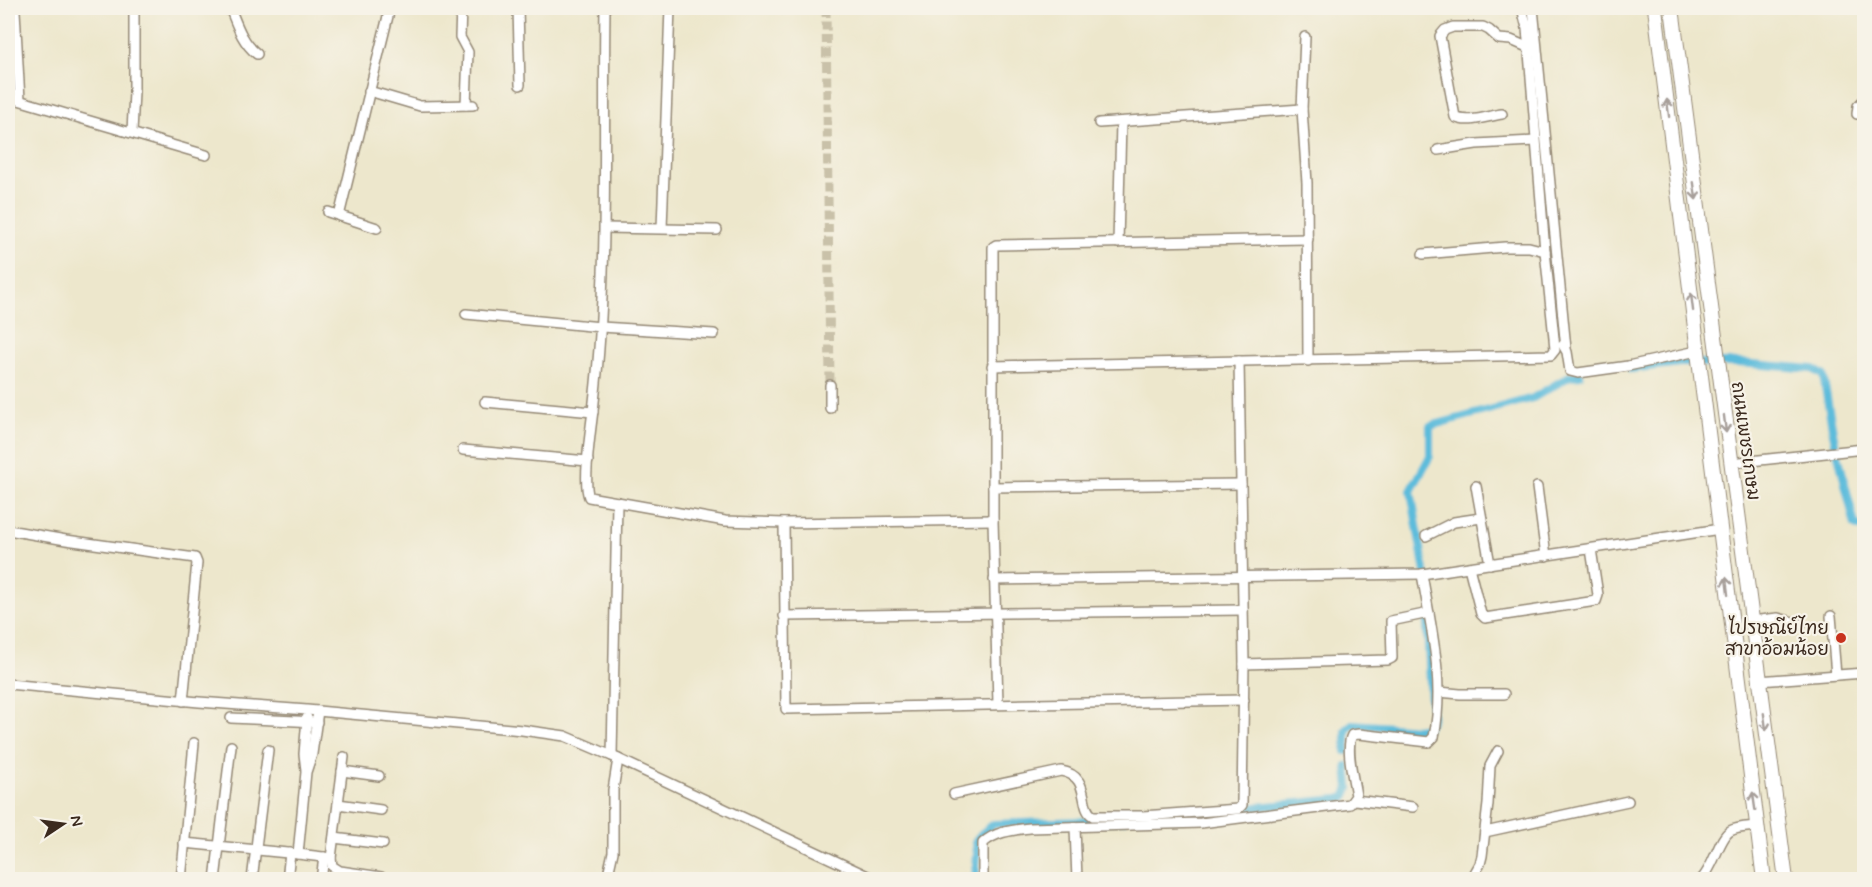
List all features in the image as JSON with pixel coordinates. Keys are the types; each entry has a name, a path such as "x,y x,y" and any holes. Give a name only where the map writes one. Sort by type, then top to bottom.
{"main road":[{"name":"ถนนเพชรเกษม","path":"1655,8 1764,879"},
{"name":"ถนนเพชรเกษม","path":"1672,8 1786,879"}],"street":[{"path":"132,132 135,92 134,8"},
{"path":"230,8 242,37 248,47 257,54"},
{"path":"339,216 390,8"},
{"path":"369,91 420,106 469,105 468,52 460,37 461,8"},
{"path":"518,8 520,85"},
{"path":"605,8 603,116 605,228 601,327 588,461 587,492 589,497 725,521 784,523 993,520"},
{"path":"662,228 670,8"},
{"path":"992,366 1547,357 1554,352 1555,338 1535,141 1527,28 1522,8"},
{"path":"1533,8 1565,348 1570,371 1578,373 1698,360"},
{"path":"14,12 20,100"},
{"path":"1502,114 1469,120 1460,120 1455,117 1440,36 1445,30 1454,27 1483,27 1499,39 1511,40 1527,47"},
{"path":"1305,37 1302,109 1307,183 1308,361"},
{"path":"8,98 206,155"},
{"path":"1857,114 1858,106 1864,100"},
{"path":"1099,123 1302,109"},
{"path":"1118,243 1121,122"},
{"path":"1438,150 1476,144 1535,141"},
{"path":"328,213 377,228"},
{"path":"605,228 717,230"},
{"path":"998,704 993,520 993,247 996,245 1308,239"},
{"path":"1423,255 1505,247 1529,247 1545,251"},
{"path":"466,314 601,327 714,334"},
{"path":"1555,338 1565,348"},
{"path":"954,794 1061,771 1071,774 1081,785 1088,812 1093,816 1173,815 1238,808 1242,805 1244,664 1239,361"},
{"path":"830,385 830,408"},
{"path":"485,402 593,412"},
{"path":"1731,463 1864,449"},
{"path":"462,450 588,461"},
{"path":"993,487 1241,484"},
{"path":"1476,486 1490,564"},
{"path":"1537,487 1546,556"},
{"path":"607,879 613,852 616,502"},
{"path":"1426,536 1455,522 1481,518"},
{"path":"784,523 786,708 1244,700"},
{"path":"994,580 1424,573 1720,529"},
{"path":"8,530 195,558 197,562 183,701"},
{"path":"1469,567 1481,614 1485,618 1596,601 1598,595 1591,549"},
{"path":"1355,800 1350,740 1352,735 1422,741 1432,740 1436,730 1439,692 1438,665 1424,573"},
{"path":"784,616 1243,610"},
{"path":"1244,664 1390,660 1392,657 1391,621 1429,614"},
{"path":"1832,616 1836,675"},
{"path":"1751,621 1778,618 1801,624"},
{"path":"1759,681 1864,673"},
{"path":"8,684 318,711 565,736 615,757 876,879"},
{"path":"1439,692 1504,694"},
{"path":"307,710 312,722"},
{"path":"287,879 294,853 306,772 304,754 312,722 318,711"},
{"path":"231,718 312,722"},
{"path":"181,879 194,743"},
{"path":"215,879 231,746"},
{"path":"252,879 268,750"},
{"path":"1471,879 1480,864 1490,766 1498,751"},
{"path":"321,879 334,838 344,757"},
{"path":"342,771 379,776"},
{"path":"983,879 983,843 1004,832 1030,828 1201,823 1347,805 1355,800 1413,807"},
{"path":"1485,832 1628,801"},
{"path":"338,804 381,810"},
{"path":"1701,879 1715,860 1728,832 1758,826"},
{"path":"1075,827 1077,879"},
{"path":"334,838 383,844"},
{"path":"184,843 328,858 335,869 358,877 381,877"}],"waterway":[{"path":"1528,8 1531,21"},
{"path":"1631,369 1679,363 1739,363 1813,369 1823,375 1834,438 1855,525 1864,529"},
{"path":"1426,578 1411,491 1430,456 1430,426 1533,398 1570,376 1580,375"},
{"path":"1346,751 1346,730 1352,724 1417,729 1427,727 1432,718 1427,623"},
{"path":"1237,809 1345,797 1349,788 1347,766"},
{"path":"975,880 976,840 994,824 1123,820"}],"tunnel":[{"path":"826,8 830,385"}],"place":[{"name":"ไปรษณีย์ไทย สาขาอ้อมน้อย","path":"1841,638"}]}
